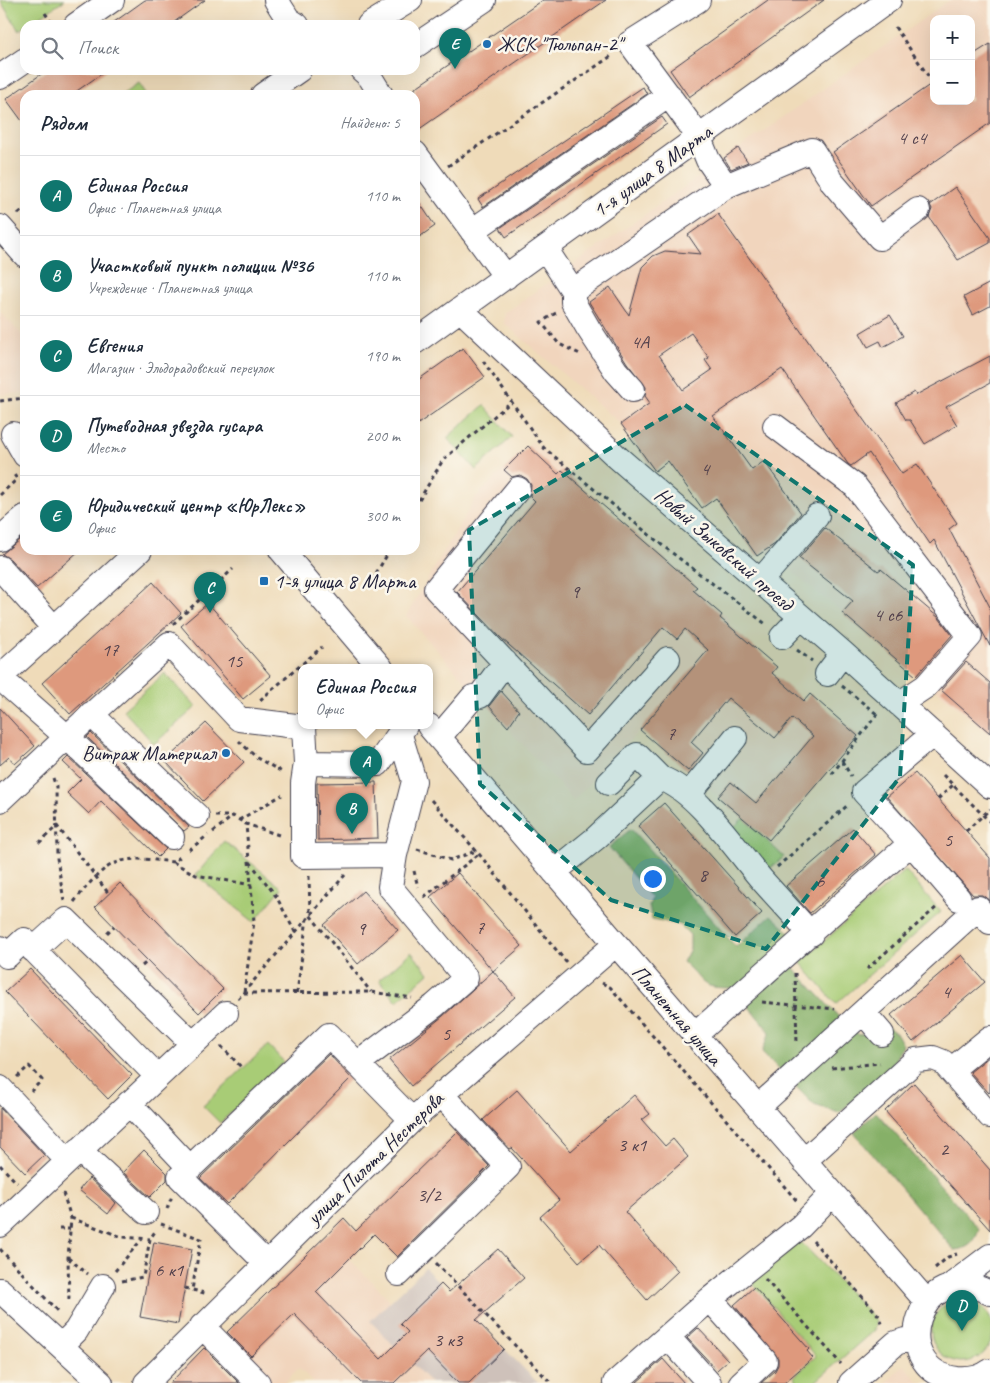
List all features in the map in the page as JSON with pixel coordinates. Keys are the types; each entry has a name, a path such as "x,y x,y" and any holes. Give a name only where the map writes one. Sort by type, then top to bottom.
{"street":[{"path":"83,20 112,0"},
{"path":"276,0 288,20"},
{"path":"377,20 410,0"},
{"path":"420,43 484,0"},
{"path":"698,0 630,43 699,138 708,160 726,186"},
{"name":"1-я улица 8 Марта","path":"420,339 889,0"},
{"path":"0,77 20,63"},
{"path":"268,90 285,75"},
{"path":"472,231 669,95"},
{"path":"573,292 726,186 812,150 830,178 880,238 918,210"},
{"path":"420,160 506,277"},
{"path":"9,220 20,244"},
{"path":"545,248 573,292 573,302 588,328 616,371 632,390"},
{"name":"Новый Зыковский проезд","path":"461,310 616,456 843,653 891,712 933,734 990,786"},
{"path":"775,426 855,486 970,636 926,686 891,712"},
{"path":"12,434 16,461"},
{"path":"518,489 436,588 587,750 668,659"},
{"path":"760,582 817,516"},
{"path":"0,539 20,521"},
{"path":"134,555 0,677 67,737 180,848"},
{"path":"285,555 378,664"},
{"path":"0,568 54,628"},
{"path":"782,637 801,617"},
{"path":"0,800 169,644 236,727 298,727"},
{"path":"827,674 843,653"},
{"path":"434,732 473,697 480,696 505,662"},
{"path":"92,714 197,816"},
{"path":"304,729 306,850 363,856 400,848"},
{"path":"304,773 378,764 403,730"},
{"path":"357,1064 434,1006 466,978 390,887 414,781 403,730"},
{"name":"Планетная улица","path":"434,732 927,1302"},
{"path":"933,734 864,792 956,896"},
{"path":"689,794 735,738"},
{"path":"609,783 637,755 660,778 672,782 689,794 762,880 803,940"},
{"path":"554,872 596,838 660,778"},
{"path":"696,1036 910,843"},
{"path":"758,1107 978,908 990,922"},
{"path":"33,950 66,916 199,1037"},
{"path":"0,948 7,956 24,940 157,1076"},
{"name":"улица Пилота Нестерова","path":"146,1383 412,1120 574,967 616,944"},
{"path":"0,1225 226,1012"},
{"path":"863,1012 882,1034"},
{"path":"266,1263 180,1177 329,1035 412,1120"},
{"path":"951,1070 990,1038"},
{"path":"804,1161 916,1060 933,1058 943,1062 990,1116"},
{"path":"8,1088 68,1161 146,1212"},
{"path":"399,1274 508,1167 441,1094"},
{"path":"129,1103 190,1168"},
{"path":"623,1380 710,1299 801,1226 832,1194"},
{"path":"990,1256 927,1302 919,1314 916,1328 916,1343 922,1357 938,1376 967,1380 985,1374 990,1370"},
{"path":"949,1287 966,1285 990,1294"},
{"path":"69,1335 103,1286"},
{"path":"0,1290 69,1335 101,1383"},
{"path":"710,1299 765,1361 740,1383"},
{"path":"202,1326 258,1383"},
{"path":"668,1337 709,1383"},
{"path":"848,1375 896,1343 905,1340 916,1343"}],"path":[{"path":"45,13 50,20"},
{"path":"895,28 930,79"},
{"path":"431,177 630,43"},
{"path":"9,220 20,212"},
{"path":"480,358 544,448 663,546 782,637 877,714"},
{"path":"0,401 20,399"},
{"path":"420,499 443,460 512,401"},
{"path":"0,495 17,479 16,461"},
{"path":"372,580 387,555"},
{"path":"169,644 170,626 234,569"},
{"path":"302,664 322,647"},
{"path":"298,668 236,727 257,758 304,773"},
{"path":"832,774 877,714 891,712"},
{"path":"47,756 47,766 56,787 58,858 66,916"},
{"path":"941,772 990,822"},
{"path":"239,820 304,773"},
{"path":"414,781 478,853 574,967 610,987 801,1206 801,1226 880,1317 883,1330"},
{"path":"762,880 864,792"},
{"path":"966,831 990,809"},
{"path":"197,816 233,816 246,824 306,850 309,916 296,993"},
{"path":"173,862 180,848 233,816"},
{"path":"244,993 254,922 246,824"},
{"path":"38,843 57,826"},
{"path":"57,826 109,894"},
{"path":"400,848 451,860 478,853"},
{"path":"400,848 422,899 427,906"},
{"path":"422,899 478,853"},
{"path":"244,993 363,856"},
{"path":"66,916 96,875 116,860 140,858 173,862 196,875 252,885"},
{"path":"250,861 276,896 296,934"},
{"path":"867,968 956,896"},
{"path":"309,916 372,992"},
{"path":"803,940 796,1006 798,1072 916,1060"},
{"path":"559,968 574,967"},
{"path":"244,993 372,992 406,995 434,1006"},
{"path":"735,999 863,1012"},
{"path":"199,1037 243,1069"},
{"path":"28,1066 42,1080 29,1092 8,1088 28,1066"},
{"path":"68,1161 71,1218 68,1258 69,1335"},
{"path":"146,1212 161,1224 201,1239 192,1290"},
{"path":"71,1218 122,1237 150,1239 143,1277 103,1286"},
{"path":"59,1229 70,1229"},
{"path":"0,1249 69,1335"},
{"path":"424,1250 551,1383"},
{"path":"935,1268 948,1257 964,1252"},
{"path":"753,1266 848,1375"},
{"path":"185,1288 211,1294 204,1301"}],"highlighted area":[{"path":"685,405 913,565 900,777 766,949 611,900 480,784 469,530"}],"shaded area":[{"path":"950,0 990,0 990,734 783,564 776,562 767,550 757,556 716,499 702,508 668,461 655,471 621,424 504,323 505,313"},
{"path":"0,312 20,333 20,393 0,395"},
{"path":"532,442 730,619 729,626 777,667 772,673 804,701 810,694 858,736 769,840 640,730 573,800 406,616 476,497"},
{"path":"344,1218 367,1242 349,1259 391,1301 371,1321 431,1383 314,1383 299,1368 284,1383 244,1383 225,1334"},
{"path":"425,1268 538,1383 431,1383 370,1321"},
{"path":"904,1365 920,1383 885,1383"}],"green space":[{"path":"0,0 65,0 35,20 20,20 19,31"},
{"path":"139,83 144,90 128,90"},
{"path":"484,405 512,437 476,470 447,438"},
{"path":"165,673 196,707 154,744 123,710"},
{"path":"743,818 784,857 762,875 726,835"},
{"path":"631,829 736,947 771,915 796,938 788,962 839,1017 859,1035 886,1026 897,1034 903,1045 891,1067 839,1113 814,1105 762,1052 770,1032 733,988 713,987 704,983 683,962 690,949 690,935 680,925 652,919 649,906 652,898 609,847"},
{"path":"224,841 282,888 254,922 196,875"},
{"path":"905,870 941,912 836,1004 800,962"},
{"path":"411,952 429,973 397,1001 379,980"},
{"path":"268,1045 284,1062 220,1123 203,1106"},
{"path":"876,1112 979,1229 975,1238 967,1247 954,1250 854,1133"},
{"path":"797,1238 876,1320 874,1330 814,1383 799,1383 794,1377 816,1356 749,1279"},
{"path":"962,1300 974,1302 991,1319 991,1343 984,1353 974,1360 962,1362 950,1360 940,1353 933,1343 931,1331 933,1319 940,1309 950,1302"}],"building":[{"path":"145,0 205,0 177,20 117,20"},
{"path":"543,0 606,0 420,129 420,90 415,90 415,88"},
{"path":"768,0 824,0 689,97 670,70"},
{"path":"990,44 990,123 871,206 833,152 930,85 930,105 975,105 975,53"},
{"path":"40,75 100,75 78,90 20,90 20,118 6,99"},
{"path":"643,87 647,94 483,207 478,199"},
{"path":"662,117 667,124 506,237 500,228"},
{"path":"738,148 748,162 731,169 724,158"},
{"path":"955,187 990,238 990,243 958,260 929,217 932,209 930,205"},
{"path":"420,204 435,226 420,236"},
{"path":"718,214 902,474 917,464 957,523 949,529 990,607 990,646 934,540 930,544 869,453 851,466 848,464 782,369 713,416 752,470 764,461 801,513 775,544 757,556 716,498 702,508 668,461 655,471 621,424 650,403 645,396 646,387 627,363 589,302 610,287 629,315 642,267 653,256 665,251 701,254 688,235","holes":["691,333 709,358 705,360 712,370 683,390 659,355"]},
{"path":"990,283 990,306 973,315 964,297"},
{"path":"890,315 903,336 883,347 880,341 868,347 860,333"},
{"path":"463,348 485,377 420,422 420,378"},
{"path":"990,356 990,383 946,407 957,425 925,444 910,420 906,420 896,403 914,392 916,395"},
{"path":"528,446 558,474 562,470 697,587 693,590 722,615 720,618 777,667 772,673 804,701 810,694 858,736 769,840 718,797 731,782 756,803 813,736 792,718 775,738 728,698 691,742 703,753 688,771 640,730 708,650 685,629 677,639 663,627 588,715 501,638 457,592 535,501 530,496 531,485 527,479 520,475 512,477 504,470"},
{"path":"825,528 878,571 881,569 939,618 952,635 916,676 842,613 853,601 799,558"},
{"path":"20,539 20,555 74,555 37,588 10,559 2,554"},
{"path":"153,582 181,613 70,714 42,683"},
{"path":"208,603 271,676 243,699 181,626"},
{"path":"966,662 990,683 990,733 941,690"},
{"path":"501,691 519,711 508,727 489,706"},
{"path":"0,708 35,746 15,764 9,757 0,765"},
{"path":"206,723 244,762 203,801 165,761"},
{"path":"91,733 189,827 184,831 87,737"},
{"path":"68,757 166,849 158,857 101,801 89,814 67,793 81,779 63,762"},
{"path":"915,773 990,858 990,901 982,895 973,895 887,797"},
{"path":"376,782 378,838 318,840 317,783"},
{"path":"664,803 762,913 735,937 638,826"},
{"path":"853,828 876,855 810,913 786,886"},
{"path":"458,873 522,946 493,971 430,897"},
{"path":"120,883 223,989 199,1013 95,907"},
{"path":"363,891 398,930 358,964 324,925"},
{"path":"962,955 985,982 913,1042 891,1015"},
{"path":"30,969 132,1075 108,1099 5,992"},
{"path":"493,971 515,997 411,1086 389,1060 443,1016"},
{"path":"329,1054 351,1078 227,1204 200,1178"},
{"path":"990,1056 990,1092 989,1093 970,1072"},
{"path":"914,1083 990,1170 990,1230 885,1111"},
{"path":"517,1090 571,1151 634,1095 650,1114 642,1120 665,1146 673,1139 688,1157 625,1212 678,1271 647,1300 599,1245 579,1262 540,1217 559,1200 512,1148 510,1149 483,1120"},
{"path":"0,1108 44,1155 25,1173 0,1147"},
{"path":"457,1132 489,1166 397,1257 374,1234 316,1292 381,1359 408,1332 400,1324 441,1284 449,1292 498,1249 524,1278 476,1320 504,1349 469,1383 458,1383 427,1351 394,1383 361,1383 294,1314 251,1356 227,1332 344,1218 356,1231"},
{"path":"144,1150 167,1173 167,1180 150,1197 123,1172"},
{"path":"89,1178 116,1203 108,1214 79,1190"},
{"path":"154,1242 192,1249 178,1324 140,1317"},
{"path":"754,1287 809,1349 807,1351 813,1358 784,1383 761,1383 775,1371 778,1365 778,1358 734,1305"},
{"path":"698,1328 728,1360 717,1370 687,1338"},
{"path":"204,1348 239,1383 170,1383"},
{"path":"663,1359 684,1383 636,1383"}],"place":[{"name":"ЖСК \"Тюльпан-2\"","path":"487,44"},
{"name":"Юридический центр «ЮрЛекс»","path":"455,69"},
{"name":"1-я улица 8 Марта","path":"264,581"},
{"name":"Евгения","path":"210,613"},
{"name":"Витраж Материал","path":"226,753"},
{"name":"Единая Россия","path":"366,787"},
{"name":"Участковый пункт полиции №36","path":"352,834"},
{"name":"Путеводная звезда гусара","path":"962,1331"}]}
